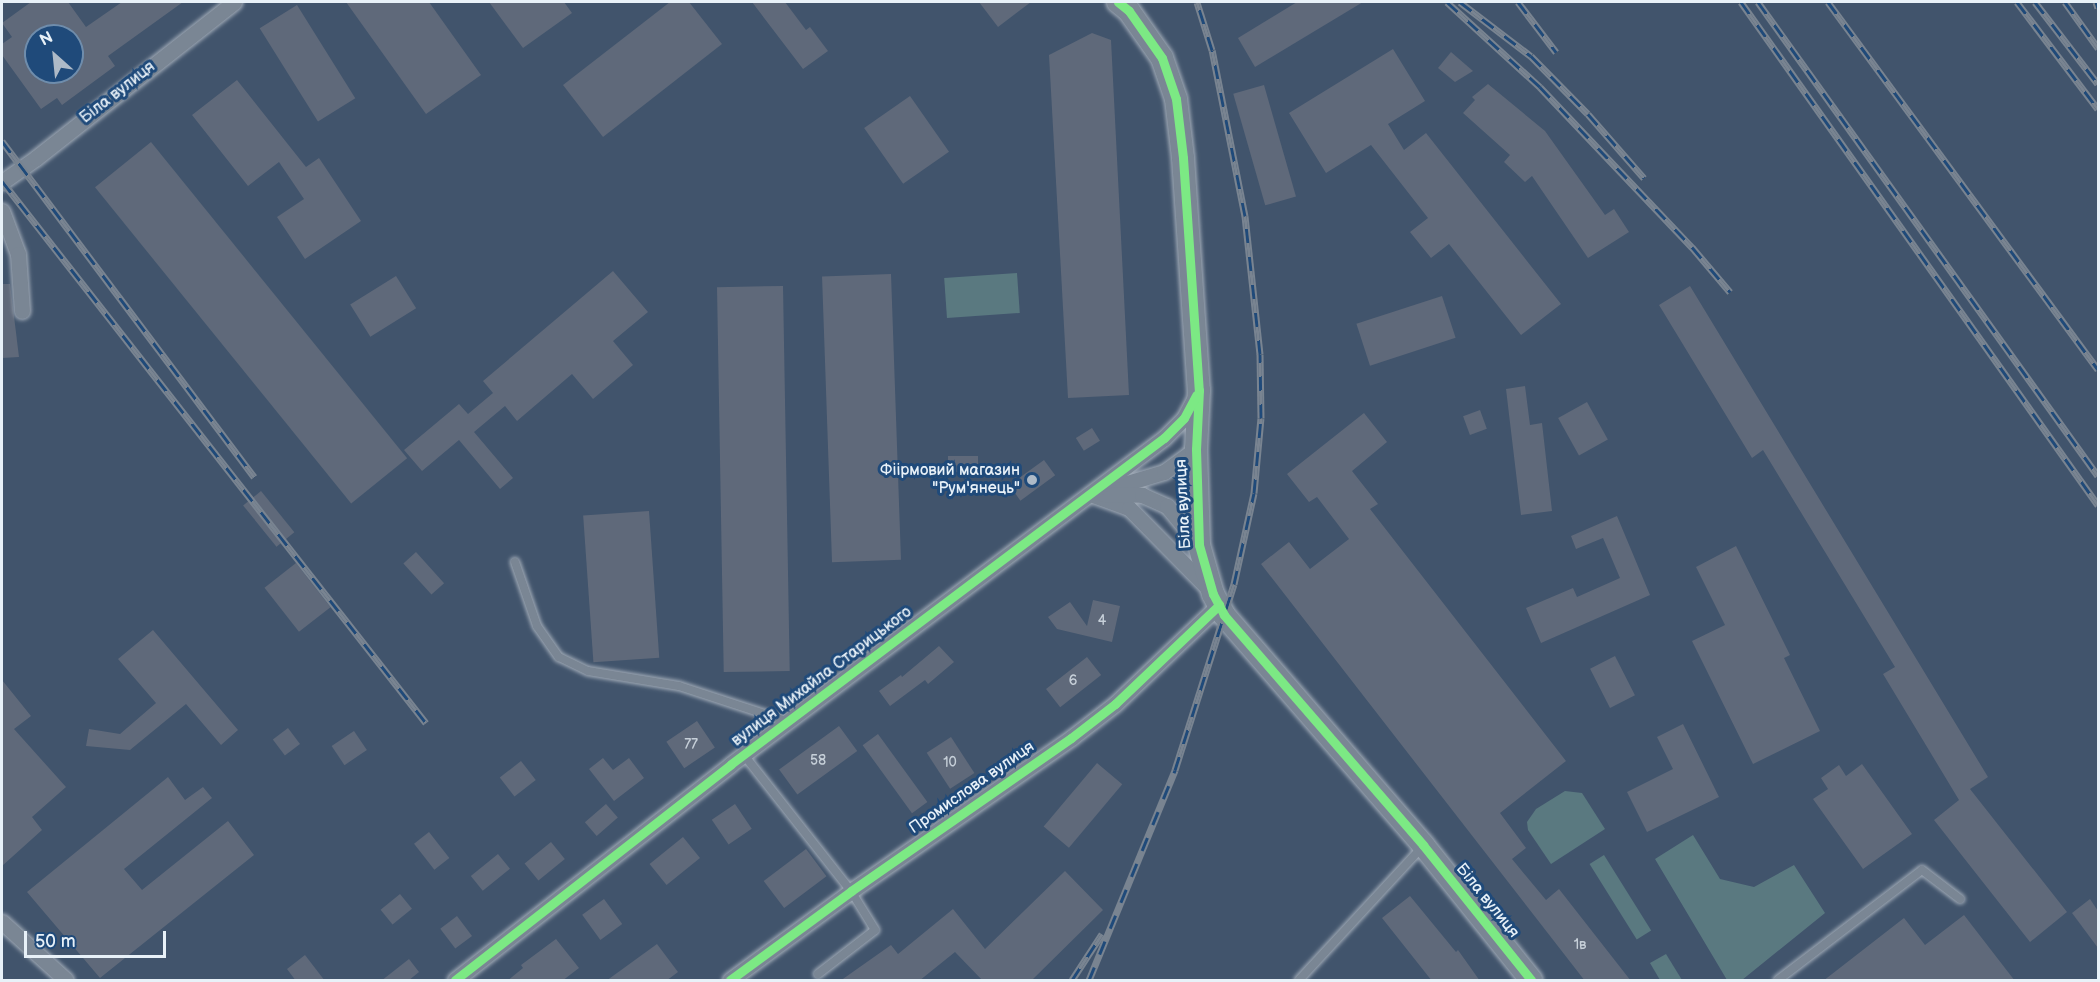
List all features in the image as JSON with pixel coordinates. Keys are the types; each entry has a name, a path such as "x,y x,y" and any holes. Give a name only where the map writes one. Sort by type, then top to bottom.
{"street":[{"name":"Біла вулиця","path":"2,182 36,158 234,2"},
{"name":"Біла вулиця","path":"1118,2 1129,12 1162,58 1176,99 1183,158 1199,390 1196,449 1198,545 1216,599 1224,615 1423,846 1531,981"},
{"path":"2,211 18,254 22,311"},
{"name":"вулиця Михайла Старицького","path":"455,981 744,755 1164,438 1184,418 1199,390"},
{"name":"вулиця Михайла Старицького","path":"1090,494 1164,472 1196,449"},
{"path":"1090,494 1142,495 1167,506 1198,545"},
{"path":"1090,494 1130,508 1216,599"},
{"name":"Промислова вулиця","path":"730,981 851,891 1106,711 1216,599"},
{"path":"2,922 66,981"}],"lane":[{"path":"515,562 537,626 559,657 588,671 679,686 788,722"},
{"path":"744,755 851,891 875,930 818,974"},
{"path":"1299,981 1423,846"},
{"path":"1778,981 1922,870 1960,898"}],"green space":[{"path":"1017,273 1020,313 947,318 944,278"},
{"path":"1565,791 1582,793 1605,829 1551,864 1528,830 1527,822 1536,809"},
{"path":"1693,835 1720,879 1754,887 1794,865 1825,913 1742,980 1727,980 1655,859"},
{"path":"1604,855 1651,930 1637,939 1590,864"},
{"path":"1666,954 1682,980 1660,980 1650,963"}],"building":[{"path":"31,2 68,2 84,24 24,24 24,84 84,84 84,24 86,27 122,2 183,2 108,56 115,66 62,105 57,98 41,109 2,55 2,44 12,37 2,23"},
{"path":"346,2 429,2 481,75 426,114"},
{"path":"489,2 564,2 572,13 523,48"},
{"path":"670,2 689,2 722,44 603,137 563,85"},
{"path":"752,2 785,2 806,30 810,27 828,51 803,69"},
{"path":"979,2 1031,2 998,27"},
{"path":"1297,2 1363,2 1255,67 1238,38"},
{"path":"297,5 355,98 318,122 260,28"},
{"path":"1092,33 1111,40 1129,395 1068,398 1049,55"},
{"path":"1393,49 1425,101 1388,124 1404,150 1426,133 1561,304 1521,335 1449,244 1431,258 1410,232 1428,218 1371,145 1326,173 1289,113"},
{"path":"1451,52 1473,71 1455,82 1438,68"},
{"path":"237,80 306,167 319,158 361,221 305,259 277,217 304,199 279,162 248,186 192,115"},
{"path":"1488,84 1545,131 1605,215 1614,209 1629,232 1588,258 1532,176 1525,182 1504,162 1510,155 1463,113 1475,100 1472,97"},
{"path":"1264,85 1296,197 1265,205 1233,94"},
{"path":"910,96 949,152 903,184 864,128"},
{"path":"151,142 407,458 351,504 95,187"},
{"path":"613,271 648,312 613,341 633,365 593,399 572,374 517,421 505,406 474,432 513,478 500,489 459,440 422,471 404,450 459,404 468,414 493,393 483,381"},
{"path":"891,274 901,560 832,562 822,276"},
{"path":"396,276 416,308 370,337 350,305"},
{"path":"2,284 10,284 19,357 2,358"},
{"path":"783,286 790,671 724,672 717,287"},
{"path":"1690,286 1988,777 1970,789 2067,912 2030,942 1934,820 1959,800 1883,674 1895,667 1763,450 1752,458 1659,305"},
{"path":"1442,296 1456,338 1370,366 1356,324"},
{"path":"1525,386 1530,425 1542,423 1552,511 1521,515 1506,389"},
{"path":"1587,402 1608,440 1579,456 1558,418"},
{"path":"1480,410 1487,429 1470,435 1463,416"},
{"path":"1364,413 1387,442 1352,471 1378,504 1370,509 1566,761 1500,813 1526,848 1512,859 1546,900 1559,889 1631,981 1585,981 1261,564 1289,542 1310,569 1349,539 1317,497 1309,502 1287,474"},
{"path":"1092,428 1100,441 1084,451 1076,438"},
{"path":"948,456 978,456 978,472 948,472"},
{"name":"Фіірмовий магазин \"Рум'янець\"","path":"1044,460 1055,475 1020,501 1009,485"},
{"path":"261,491 294,532 276,547 243,505"},
{"path":"649,511 659,658 593,662 583,516"},
{"path":"1617,516 1650,595 1541,643 1526,608 1573,588 1577,597 1620,578 1603,538 1576,549 1571,536"},
{"path":"1736,546 1790,655 1784,658 1820,731 1753,764 1692,641 1725,625 1696,567"},
{"path":"416,552 444,583 431,595 403,563"},
{"path":"296,563 330,607 299,632 264,588"},
{"path":"1093,600 1120,606 1112,642 1057,629 1048,617 1070,602 1087,626"},
{"path":"153,630 238,730 221,745 186,704 130,750 86,746 89,729 120,734 156,703 118,659"},
{"path":"939,646 954,662 928,684 925,680 890,706 879,691 901,675 902,677"},
{"path":"1615,656 1635,695 1610,708 1590,669"},
{"path":"1087,657 1101,675 1060,707 1046,689"},
{"path":"2,680 31,716 14,729 66,787 32,817 42,830 2,866"},
{"path":"697,721 715,748 684,768 666,742"},
{"path":"1683,724 1719,797 1647,832 1627,792 1673,769 1657,737"},
{"path":"839,726 857,751 797,795 779,769"},
{"path":"288,728 300,744 285,755 273,739"},
{"path":"354,731 367,750 344,765 332,746"},
{"path":"878,734 927,802 912,813 863,745"},
{"path":"951,737 974,773 950,789 927,753"},
{"path":"603,758 613,770 629,758 644,778 614,801 589,769"},
{"path":"521,761 536,780 514,797 500,778"},
{"path":"1097,763 1122,784 1069,848 1044,827"},
{"path":"1862,764 1912,834 1863,869 1813,799 1828,789 1821,778 1839,765 1846,776"},
{"path":"168,777 185,800 203,787 212,798 124,869 142,890 228,821 254,855 100,978 27,892"},
{"path":"606,804 618,818 597,836 585,822"},
{"path":"735,804 752,829 729,845 712,820"},
{"path":"429,832 449,858 434,870 414,844"},
{"path":"683,837 700,858 667,885 650,864"},
{"path":"551,842 565,859 538,880 525,863"},
{"path":"806,849 826,876 784,908 764,881"},
{"path":"498,854 510,869 483,891 471,876"},
{"path":"1065,871 1103,910 1031,981 983,981 955,952 919,981 840,981 891,945 898,954 953,909 985,949"},
{"path":"400,894 412,909 393,924 381,910"},
{"path":"1410,896 1456,952 1458,950 1480,981 1432,981 1382,918"},
{"path":"604,899 622,924 600,940 582,915"},
{"path":"2090,899 2098,911 2098,948 2072,913"},
{"path":"1964,915 2015,981 1823,981 1904,918 1925,945"},
{"path":"457,916 472,936 455,949 440,929"},
{"path":"556,939 579,968 562,981 507,981 523,968 521,965"},
{"path":"657,944 678,972 666,981 606,981"},
{"path":"305,955 325,981 296,981 287,969"},
{"path":"409,959 419,972 408,981 381,981"}],"railway":[{"path":"1089,980 1175,770 1234,584 1254,493 1261,418 1260,354 1245,216 1212,50 1197,2"},
{"path":"1447,2 1540,87 1692,247 1730,292"},
{"path":"1460,2 1531,56 1588,114 1644,178"},
{"path":"1518,2 1556,52"},
{"path":"1741,2 2098,505"},
{"path":"1758,2 2098,476"},
{"path":"1828,2 2098,370"},
{"path":"2017,2 2098,109"},
{"path":"2035,2 2098,84"},
{"path":"2065,2 2098,48"},
{"path":"2096,2 2098,8"},
{"path":"2,141 254,477"},
{"path":"2,181 426,723"},
{"path":"1072,980 1102,934"}],"cycle path":[{"path":"1118,2 1129,11 1162,58 1176,99 1183,158 1199,390 1196,449 1199,545 1213,594 1224,615 1423,845 1531,980"},
{"path":"455,980 731,764 1164,438 1184,418 1196,395"},
{"path":"730,980 851,891 1071,738 1115,704 1219,605"}],"place":[{"name":"Фіірмовий магазин \"Рум'янець\"","path":"1032,480"}]}
